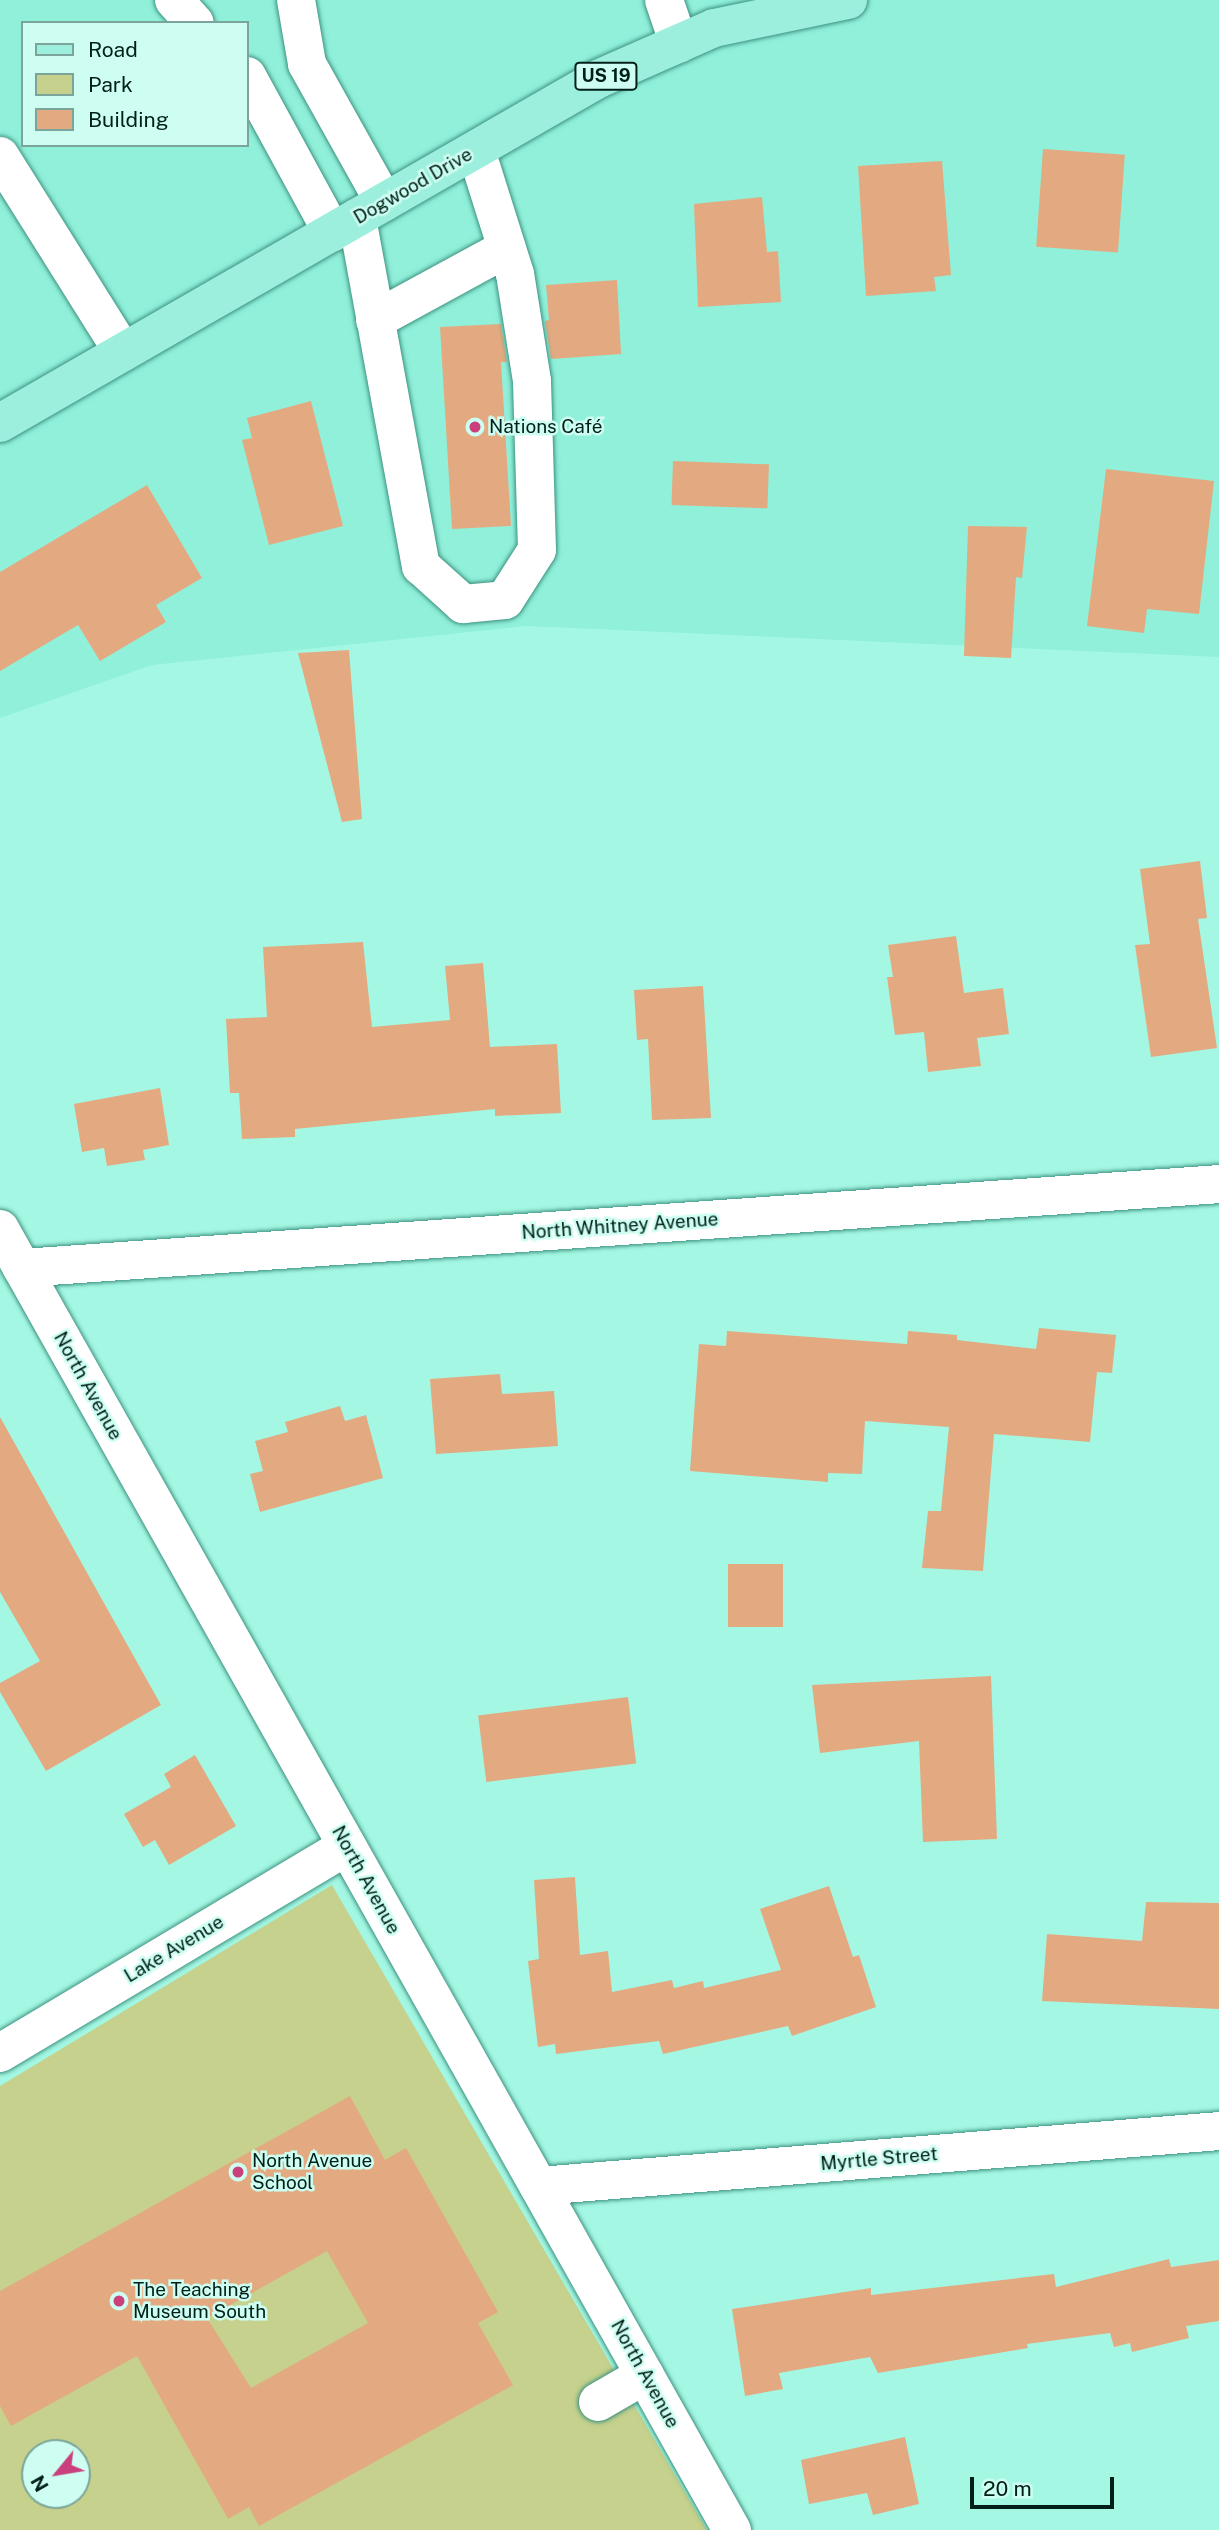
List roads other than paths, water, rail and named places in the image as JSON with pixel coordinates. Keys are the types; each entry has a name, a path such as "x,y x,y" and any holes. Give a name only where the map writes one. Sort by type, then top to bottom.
{"main road":[{"name":"Dogwood Drive","path":"0,423 598,79 714,28 848,0"}],"street":[{"path":"174,0 193,21"},
{"path":"296,0 298,29 307,64 358,217 421,566 463,604 505,600 537,550 532,381 507,248 476,149"},
{"path":"664,0 679,44"},
{"path":"248,77 358,217"},
{"path":"0,156 124,352"},
{"path":"375,320 507,248"},
{"name":"North Whitney Avenue","path":"22,1268 1219,1184"},
{"name":"North Avenue","path":"0,1229 733,2530"},
{"name":"Lake Avenue","path":"0,2053 347,1846"},
{"name":"Myrtle Street","path":"539,2186 1219,2131"},
{"path":"598,2402 645,2375"}],"place":[{"name":"Nations Café","path":"475,427"},
{"name":"North Avenue School","path":"238,2172"},
{"name":"The Teaching Museum South","path":"119,2301"}]}
